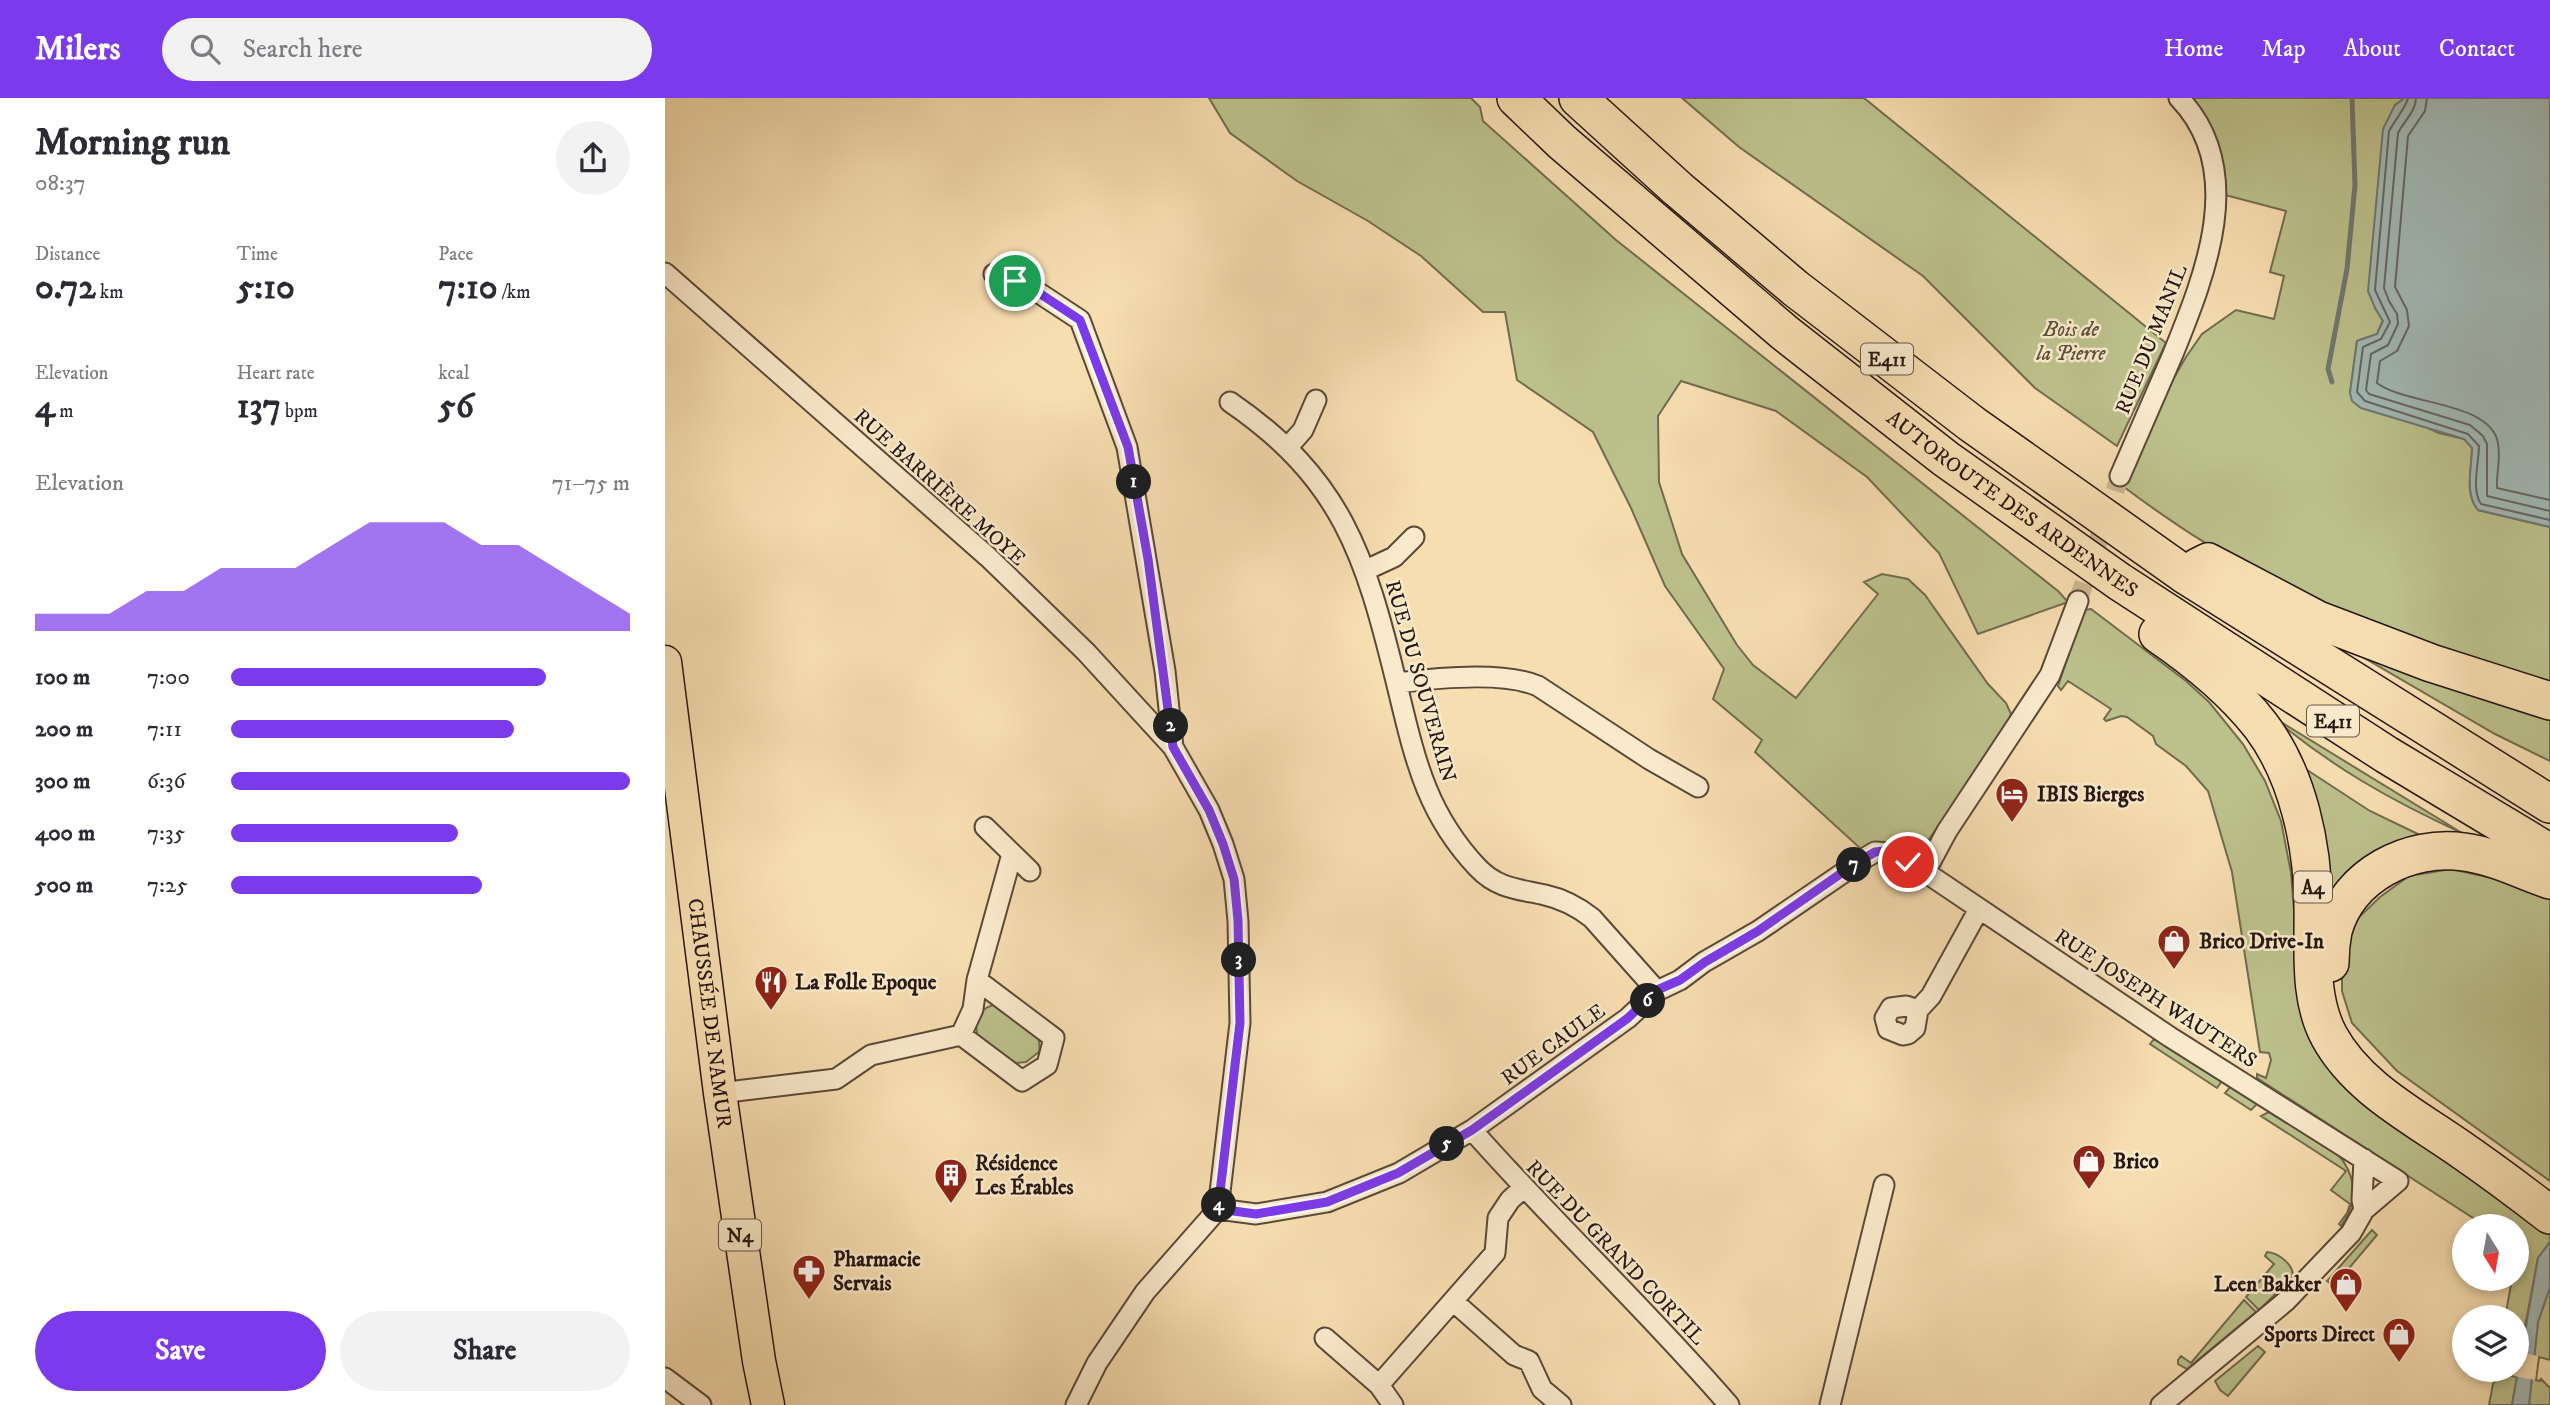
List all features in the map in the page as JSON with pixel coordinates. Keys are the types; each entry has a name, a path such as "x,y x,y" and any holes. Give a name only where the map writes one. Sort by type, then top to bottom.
{"highway":[{"name":"AUTOROUTE DES ARDENNES","path":"1516,98 1562,142 1785,333 1946,459 2120,582 2387,755 2550,853"},
{"name":"AUTOROUTE DES ARDENNES","path":"1578,98 1678,189 1795,288 1972,424 2184,574 2550,804"},
{"path":"2184,574 2208,562 2318,620 2431,663 2550,701"},
{"name":"A4","path":"2120,582 2123,610 2201,666 2245,707 2276,749 2301,814 2313,891 2315,994 2320,1014 2338,1052 2371,1087 2549,1206"},
{"name":"A4","path":"2549,1206 2373,1065 2358,1050 2341,1022 2330,992 2329,972 2333,931 2347,900 2372,875 2401,859 2447,850 2465,852 2501,860 2550,880"}],"main road":[{"name":"CHAUSSÉE DE NAMUR","path":"665,662 720,1094 759,1361 768,1405"},
{"name":"CHAUSSÉE DE NAMUR","path":"753,1405 759,1361"}],"street":[{"name":"RUE DU MANIL","path":"2120,477 2192,308 2205,266 2213,222 2217,195 2213,162 2200,128 2179,98"},
{"name":"RUE BARRIÈRE MOYE","path":"665,273 988,557 1086,652 1173,747"},
{"path":"995,274 1033,289 1080,320 1128,447 1148,559 1173,747 1209,810 1234,879 1240,1023 1218,1209 1145,1292 1097,1363 1076,1405"},
{"path":"1288,447 1303,430 1316,400"},
{"name":"RUE DU SOUVERAIN","path":"1230,402 1288,447 1317,478 1331,499 1366,570 1424,784 1435,810 1460,847 1478,868 1499,885 1552,897 1581,910 1592,918 1657,990"},
{"path":"1366,570 1394,557 1414,537"},
{"path":"1925,872 1947,831 2050,675 2078,600"},
{"path":"1397,683 1425,679 1508,678 1527,681 1698,787"},
{"path":"985,827 1030,871"},
{"name":"RUE CAULE","path":"1218,1209 1256,1214 1327,1202 1398,1173 1472,1130 1628,1018 1657,990 1680,980 1758,931 1875,852 1893,853 1925,872"},
{"path":"961,1035 973,1009 977,980 1012,854"},
{"name":"RUE JOSEPH WAUTERS","path":"1925,872 2170,1037 2398,1181 2364,1210 2351,1233 2286,1301 2163,1403"},
{"path":"1918,1010 1931,996 1979,909"},
{"path":"720,1094 836,1079 871,1055 961,1035 1023,1081 1047,1066 1054,1038 977,980"},
{"name":"RUE DU GRAND CORTIL","path":"1472,1130 1523,1188 1646,1314 1726,1404"},
{"path":"2364,1159 2361,1200 2364,1210"},
{"path":"1830,1405 1884,1185"},
{"path":"1379,1385 1495,1253 1498,1218 1510,1200 1523,1188"},
{"path":"1453,1301 1514,1355 1529,1361 1542,1389 1561,1405"},
{"path":"1325,1338 1379,1385 1393,1405"},
{"path":"665,1378 701,1405"}],"green space":[{"path":"1209,98 1471,98 1480,107 1483,121 1616,240 2058,591 2068,602 1978,634 1939,553 1867,477 1776,411 1681,381 1658,416 1659,482 1682,554 1737,645 1753,665 1796,698 1878,594 1864,582 1882,574 1908,579 1925,595 1988,684 2006,703 2011,714 2009,725 1927,842 1918,847 1883,846 1862,850 1755,752 1762,740 1713,699 1724,669 1665,586 1631,508 1593,432 1517,380 1505,312 1483,312 1421,256 1368,221 1297,181 1230,133"},
{"name":"Bois de la Pierre","path":"1682,98 1864,98 2166,343 2117,446 2035,388 1923,276 1739,147"},
{"path":"2188,98 2405,98 2395,105 2375,308 2383,320 2377,334 2357,341 2350,393 2439,433 2464,439 2472,447 2470,488 2478,510 2550,527 2550,684 2406,636 2307,598 2225,555 2124,487 2164,395 2202,334 2236,310 2274,319 2284,276 2270,272 2286,211 2225,195"},
{"path":"2091,609 2186,681 2209,702 2243,744 2265,781 2281,821 2291,873 2300,985 2392,1119 2523,1214 2467,1214 2257,1078 2257,1074 2266,1078 2271,1060 2269,1053 2260,1052 2232,872 2208,791 2186,766 2156,744 2153,736 2127,717 2121,716 2106,721 2104,719 2111,709 2068,681 2061,690 2058,686 2084,610"},
{"path":"2370,651 2550,709 2550,761 2495,734 2361,656"},
{"path":"2271,716 2462,833 2410,808 2339,767"},
{"path":"2301,766 2370,811 2424,837 2331,899"},
{"path":"2451,869 2496,879 2550,899 2550,1181 2397,1071 2352,1023 2342,991 2342,956 2353,923 2380,897 2409,876"},
{"path":"993,1005 1016,1016 1037,1036 1039,1052 1026,1062 1016,1063 978,1038 978,1018 983,1010"},
{"path":"2154,1039 2222,1081 2217,1088 2150,1044"},
{"path":"2231,1086 2258,1103 2251,1110 2225,1093"},
{"path":"2269,1112 2336,1152 2343,1161 2352,1179 2353,1198 2341,1226 2339,1224 2350,1204 2331,1190 2346,1171 2261,1116"},
{"path":"2529,1219 2550,1234 2550,1242 2538,1258 2529,1306 2507,1305 2510,1292 2529,1292"},
{"path":"2372,1230 2377,1235 2334,1286 2327,1281"},
{"path":"2267,1252 2285,1261 2293,1273 2292,1278 2259,1310 2246,1297 2274,1264 2265,1256"},
{"path":"2550,1287 2550,1360 2539,1357 2536,1380 2541,1379 2550,1388 2550,1405 2529,1405 2538,1322"},
{"path":"2244,1300 2256,1312 2187,1369 2178,1364 2181,1356 2191,1363"},
{"path":"2258,1346 2265,1352 2228,1396 2220,1390 2215,1381"},
{"path":"2516,1382 2512,1405 2489,1405 2493,1384"}],"water":[{"path":"2405,98 2550,98 2550,527 2478,510 2470,488 2472,448 2464,439 2361,408 2352,401 2350,393 2357,341 2377,334 2383,321 2368,291 2383,129 2395,105"},
{"path":"2550,1242 2550,1287 2538,1322 2529,1405 2512,1405 2516,1382 2529,1382 2529,1309 2538,1258"}],"pier":[{"path":"2529,1354 2538,1356 2535,1380 2529,1379"}],"waterway":[{"path":"2332,382 2328,369 2347,269 2355,185 2352,98"}],"tunnel":[{"path":"2078,601 2120,476"}],"place":[{"name":"IBIS Bierges","path":"2012,824"},
{"name":"Brico Drive-In","path":"2174,971"},
{"name":"La Folle Epoque","path":"771,1012"},
{"name":"Brico","path":"2089,1191"},
{"name":"Résidence Les Érables","path":"951,1205"},
{"name":"Pharmacie Servais","path":"809,1301"},
{"name":"Leen Bakker","path":"2346,1314"},
{"name":"Sports Direct","path":"2399,1364"}],"route":[{"path":"1015,281 1033,289 1080,320 1128,447 1165,671 1173,747 1209,810 1234,879 1238,920 1240,1023 1229,1136 1218,1209 1256,1214 1327,1202 1398,1173 1472,1130 1628,1018 1651,999 1657,990 1680,980 1758,931 1856,863 1875,852 1883,851 1893,853 1908,862"}]}
